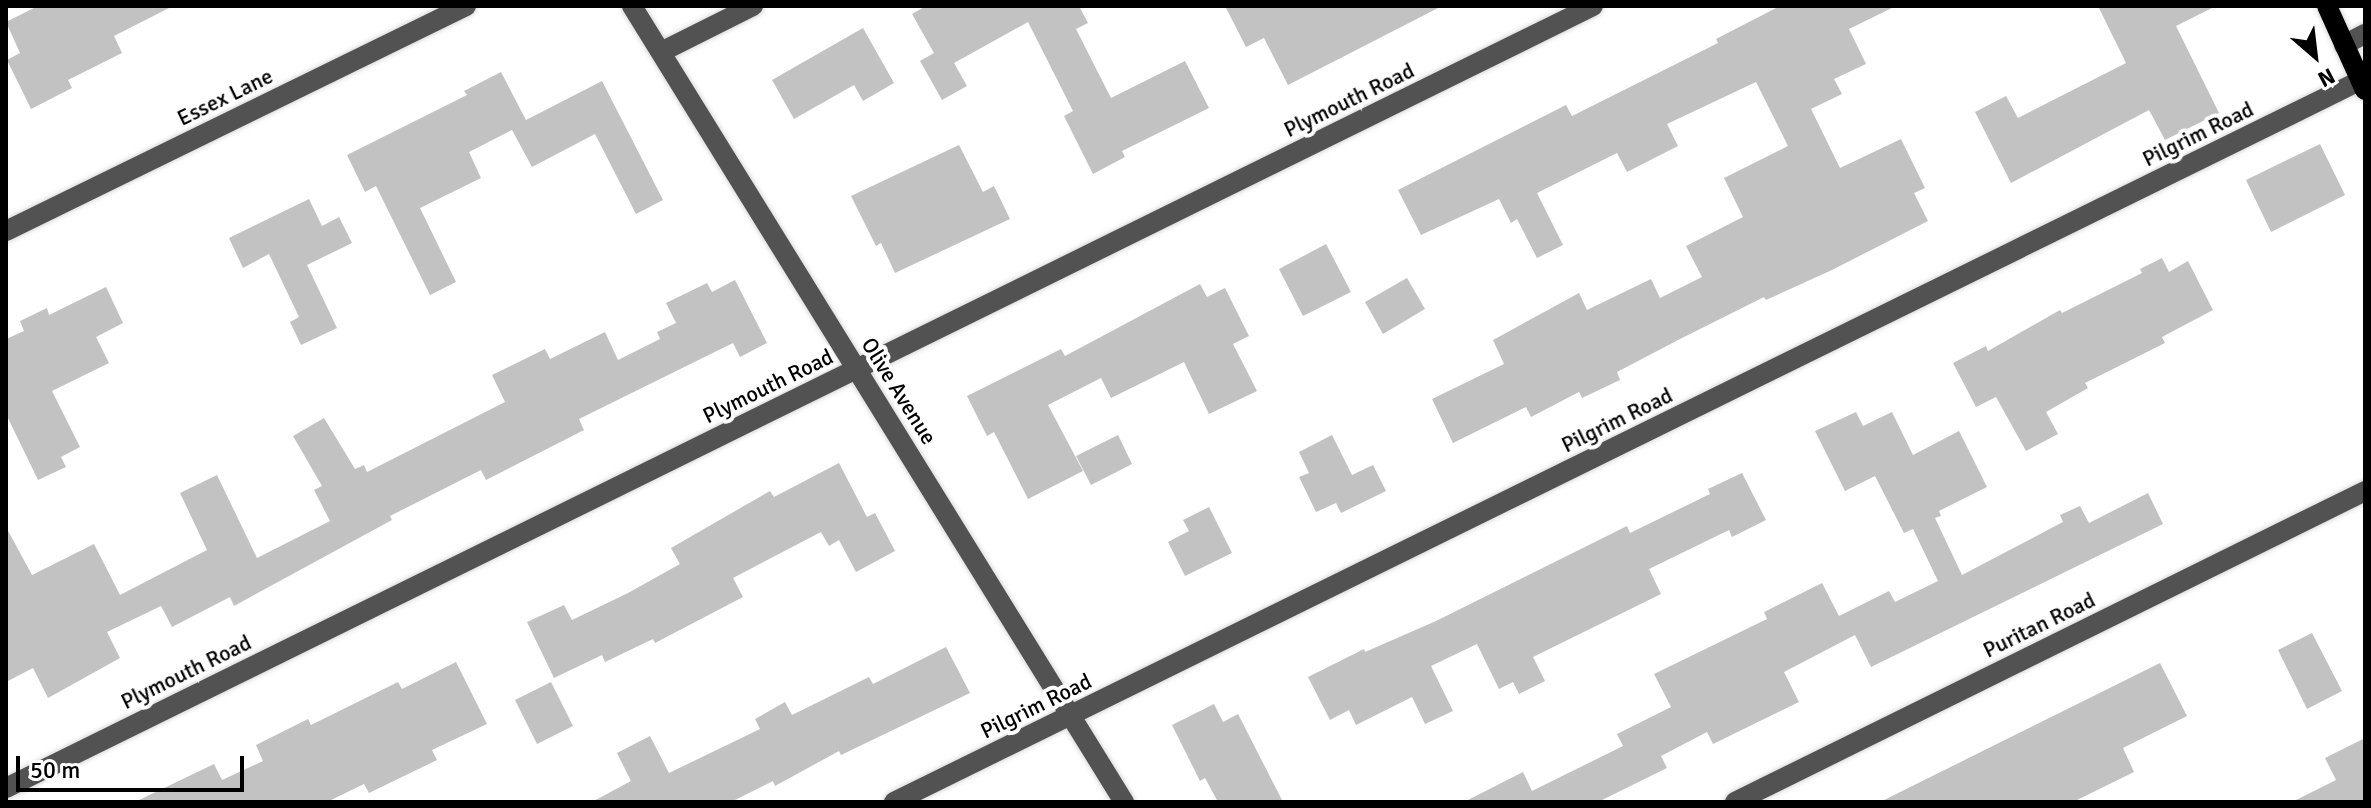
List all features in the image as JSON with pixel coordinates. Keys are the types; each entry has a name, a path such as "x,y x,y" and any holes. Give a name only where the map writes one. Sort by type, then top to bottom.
{"main road":[{"path":"2327,6 2363,85"}],"street":[{"name":"Essex Lane","path":"6,231 466,6"},
{"name":"Olive Avenue","path":"632,6 1124,802"},
{"path":"661,52 753,6"},
{"name":"Plymouth Road","path":"6,788 1593,6"},
{"path":"2344,45 2365,34"},
{"name":"Pilgrim Road","path":"894,802 2363,85"},
{"name":"Puritan Road","path":"1735,802 2365,491"}],"building":[{"path":"38,6 173,6 114,36 122,53 68,80 72,88 31,109 7,60 20,53 6,22"},
{"path":"926,6 1079,6 1088,23 1076,29 1111,98 1185,61 1209,108 1122,151 1125,157 1093,174 1064,116 1073,111 1028,22 954,63 967,86 942,100 920,61 934,53 912,14"},
{"path":"1225,6 1442,6 1288,85 1264,38 1246,47"},
{"path":"1780,6 1896,6 1849,29 1866,64 1834,79 1842,94 1811,109 1840,168 1901,139 1925,188 1914,193 1928,221 1832,270 1766,300 1764,297 1680,339 1617,372 1620,380 1582,398 1579,392 1531,417 1526,407 1453,443 1432,399 1504,364 1493,340 1579,293 1587,310 1651,279 1660,298 1702,277 1686,246 1743,217 1724,178 1788,146 1756,82 1667,124 1678,146 1627,172 1617,153 1537,193 1563,245 1537,258 1517,219 1511,223 1499,199 1421,235 1398,190 1566,105 1572,116 1718,43 1716,39"},
{"path":"2098,6 2216,6 2176,26 2219,113 2165,140 2149,110 2011,183 1975,112 2006,96 2018,118 2126,63"},
{"path":"863,28 894,83 863,101 854,85 794,119 772,80"},
{"path":"501,72 526,120 602,81 663,200 636,214 595,134 532,167 512,130 469,152 481,178 420,208 456,282 430,295 376,186 365,192 347,155 467,95 464,91"},
{"path":"2320,144 2345,195 2271,232 2246,180"},
{"path":"959,145 983,192 994,186 1010,219 895,273 881,243 876,246 851,196"},
{"path":"309,199 322,226 339,217 352,243 307,265 337,328 301,345 290,322 299,317 269,254 243,268 229,238"},
{"path":"1326,244 1351,292 1303,316 1279,269"},
{"path":"2162,258 2169,272 2188,261 2213,310 2162,337 2165,343 2085,383 2088,388 2046,412 2058,434 2026,451 1996,397 1976,407 1953,363 1986,346 1988,351 2060,310 2062,313 2142,273 2140,269"},
{"path":"1407,278 1425,309 1383,334 1365,302"},
{"path":"735,280 767,343 740,357 733,343 579,419 584,430 486,480 481,470 390,516 392,520 234,606 230,597 172,627 161,606 107,632 120,658 48,698 33,668 6,682 6,527 32,575 94,544 120,595 207,550 180,493 217,475 257,558 330,521 314,490 322,486 293,436 324,418 355,469 364,465 367,472 505,402 492,375 545,349 550,359 605,332 618,360 660,339 657,332 676,323 666,303 707,283 712,292"},
{"path":"1200,284 1207,297 1225,288 1249,336 1233,344 1257,391 1209,414 1184,362 1111,398 1101,378 1048,405 1083,471 1028,499 994,432 987,436 967,396 1061,349 1065,356"},
{"path":"106,287 123,323 96,337 109,363 52,391 80,447 61,457 66,467 38,480 6,414 6,339 24,331 20,321 47,308 49,315"},
{"path":"1856,412 1863,426 1892,412 1913,455 1959,431 1987,487 1939,511 1941,516 1935,518 1962,575 2063,522 2060,515 2080,506 2089,523 2148,493 2163,524 1871,667 1855,635 1784,672 1799,702 1713,744 1707,732 1661,756 1667,768 1598,802 1464,802 1523,772 1532,791 1623,746 1617,734 1671,707 1654,674 1767,619 1764,612 1822,583 1839,616 1889,591 1895,602 1938,581 1913,529 1904,533 1875,476 1845,491 1815,431"},
{"path":"1118,435 1132,464 1091,485 1076,456"},
{"path":"1332,435 1352,475 1373,465 1386,491 1341,513 1336,503 1316,512 1299,477 1309,473 1299,452"},
{"path":"839,463 867,517 875,513 895,551 856,572 839,540 829,546 821,532 733,578 743,597 655,643 653,639 605,662 602,655 554,678 527,622 564,605 572,620 628,593 680,564 671,548 770,491 774,497"},
{"path":"1742,473 1766,520 1732,537 1729,530 1649,569 1661,594 1533,657 1545,681 1519,694 1513,682 1499,689 1477,644 1431,666 1453,711 1425,724 1412,697 1356,725 1349,710 1330,720 1308,677 1364,649 1365,652 1436,621 1627,526 1630,533 1710,494 1708,489"},
{"path":"1209,507 1232,553 1185,576 1168,542 1189,531 1183,520"},
{"path":"2312,633 2342,691 2307,709 2278,650"},
{"path":"946,647 970,693 841,755 839,751 775,786 773,781 731,802 592,802 631,781 617,753 650,736 669,773 760,729 755,719 785,702 792,715 869,677 873,684"},
{"path":"456,662 487,724 432,750 437,760 369,793 364,784 327,802 135,802 214,764 222,780 263,761 256,745 308,719 311,725 398,682 402,689"},
{"path":"2160,663 2187,716 2123,748 2134,772 2073,802 1880,802"},
{"path":"551,682 573,726 537,744 515,700"},
{"path":"1214,704 1223,722 1238,714 1283,802 1218,802 1205,778 1200,781 1172,725"},
{"path":"2365,738 2365,802 2292,802 2336,780 2325,758"}]}
